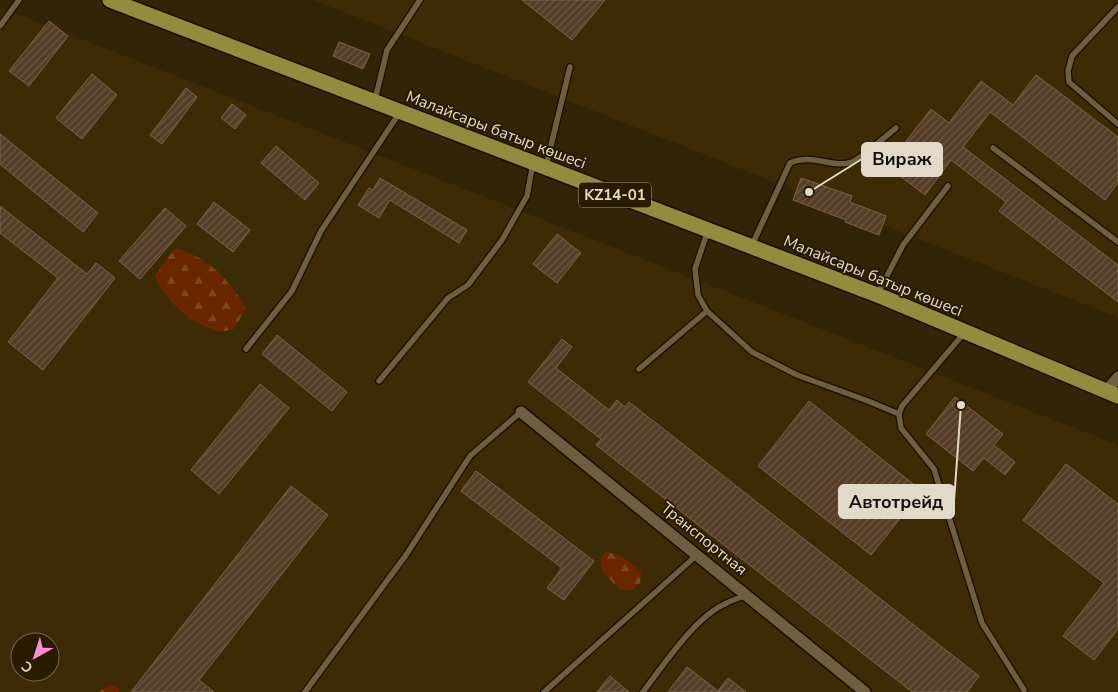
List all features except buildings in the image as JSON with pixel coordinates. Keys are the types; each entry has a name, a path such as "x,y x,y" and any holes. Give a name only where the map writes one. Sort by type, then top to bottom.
{"highway":[{"name":"Малайсары батыр көшесі","path":"110,0 125,3 374,102 877,295 1112,393"}],"street":[{"path":"1112,393 1118,377"},
{"name":"Транспортная","path":"521,412 864,692"}],"lane":[{"path":"0,26 19,0"},
{"path":"374,102 387,50 420,0"},
{"path":"1118,7 1072,56 1068,71 1069,82 1118,124"},
{"path":"379,381 448,298 468,284 502,240 527,196 539,166 570,66"},
{"path":"246,349 292,291 321,231 400,112"},
{"path":"751,247 790,163 806,159 840,164 853,162 896,128"},
{"path":"993,148 1118,242"},
{"path":"877,295 903,245 948,186"},
{"path":"708,230 695,269 698,295 706,311 752,352 797,375 899,414"},
{"path":"639,369 706,311"},
{"path":"965,332 902,406 899,414 900,422 904,433 934,469 982,623 1025,691"},
{"path":"305,692 406,555 470,456 521,412"},
{"path":"544,692 697,555"},
{"path":"643,692 676,648 699,623 723,604 747,595"}],"shaded area":[{"path":"313,0 1118,0 1118,318 1114,316"},
{"path":"0,7 1118,445 1118,692 0,692"}],"green space":[{"path":"175,248 208,263 232,287 246,308 234,329 219,332 193,321 177,308 159,286 155,276"},
{"path":"605,552 620,555 641,571 640,584 632,590 619,589 602,571 600,559"},
{"path":"111,684 119,689 119,692 98,692"}],"place":[{"name":"Вираж","path":"809,192"},
{"name":"Автотрейд","path":"961,405"}]}
